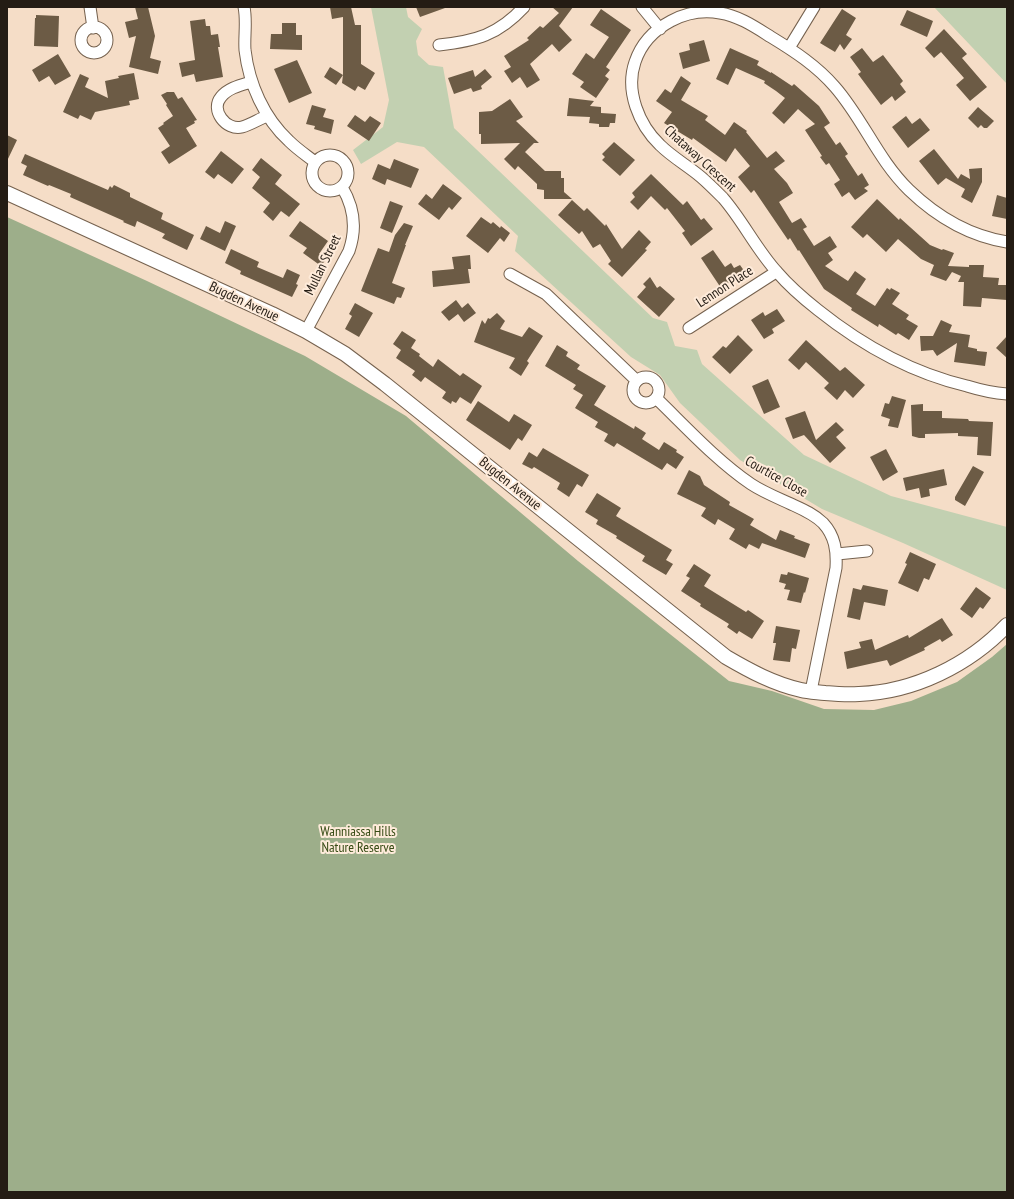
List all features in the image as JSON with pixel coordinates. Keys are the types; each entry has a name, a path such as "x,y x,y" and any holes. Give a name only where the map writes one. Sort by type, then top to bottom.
{"street":[{"path":"90,7 93,28"},
{"path":"244,7 245,50 251,82 267,116 274,125 289,142 315,162"},
{"path":"438,45 462,43 484,36 509,22 524,7"},
{"path":"642,7 660,29"},
{"path":"789,48 814,7"},
{"name":"Chataway Crescent","path":"1007,242 983,236 956,225 932,210 909,190 889,168 836,87 816,68 789,48 749,23 739,18 720,13 701,12 683,15 667,23 653,33 638,52 633,68 633,96 635,105 648,131 661,146 703,178 724,200 776,272 806,301 839,327 873,349 909,367 946,381 983,391 1007,394"},
{"path":"251,82 227,91 220,97 217,103 220,117 228,124 236,127 242,127 267,116"},
{"path":"328,155 335,156 342,160 348,173 342,186 335,190 328,191 321,189 315,184 312,177 312,169 315,162 321,157 328,155"},
{"name":"Mullan Street","path":"306,331 352,243 354,220 347,196 342,186"},
{"name":"Bugden Avenue","path":"7,193 265,311 306,331 345,354 385,384 726,658 753,673 801,690 811,692 859,694 878,692 914,684 954,666 965,660 996,636 1007,625"},
{"name":"Lennon Place","path":"689,328 776,272"},
{"path":"510,274 546,294 637,381"},
{"path":"646,377 655,380 659,389 658,396 656,398 650,402 640,401 634,390 637,381 646,377"},
{"name":"Courtice Close","path":"656,398 730,468 752,484 819,519 831,535 837,554 836,568 811,692"},
{"path":"837,554 867,551"}],"green space":[{"path":"371,7 406,7 408,17 422,29 416,41 418,55 429,65 443,67 454,128 653,318 667,322 675,346 697,350 702,364 804,455 891,496 1007,527 1007,590 903,543 822,509 740,460 680,403 660,375 631,357 515,251 518,236 424,147 397,142 361,164 353,150 383,127 389,100"},
{"path":"934,7 1007,7 1007,84"},
{"name":"Wanniassa Hills Nature Reserve","path":"7,217 305,356 406,416 578,561 729,681 772,691 824,709 874,710 911,701 957,682 992,657 1007,644 1007,1192 7,1192"}],"building":[{"path":"135,7 148,7 155,36 150,58 161,61 158,74 129,67 136,36 129,38 125,22 138,19"},
{"path":"330,7 351,7 355,25 361,25 361,64 375,73 365,90 358,86 355,91 342,83 343,17 332,19"},
{"path":"416,7 444,7 445,8 420,17"},
{"path":"552,7 573,7 559,26 572,40 559,52 552,44 530,64 540,80 527,88 520,77 512,83 504,71 511,67 504,56 529,40 527,38 540,26 543,28 559,13"},
{"path":"601,9 631,30 606,67 610,70 605,76 609,79 596,98 580,87 584,82 572,74 586,53 594,59 609,37 590,25"},
{"path":"842,9 856,18 846,35 852,39 844,50 840,44 835,52 820,43"},
{"path":"907,10 933,21 927,37 900,25"},
{"path":"36,15 59,16 58,47 34,46"},
{"path":"205,19 206,26 210,26 211,35 218,34 220,47 218,47 223,77 196,82 194,74 182,77 179,63 195,60 190,21"},
{"path":"282,23 296,23 296,35 302,35 302,50 270,49 271,34 282,34"},
{"path":"944,29 967,54 962,58 987,87 970,101 956,85 964,78 941,52 934,58 925,48"},
{"path":"704,40 710,61 683,69 679,53 690,50 689,44"},
{"path":"730,48 759,61 757,65 771,72 792,86 794,84 819,106 830,123 824,127 836,145 840,142 848,154 845,156 858,176 862,173 869,185 864,188 868,191 855,200 849,192 842,197 834,184 840,180 829,163 826,165 820,157 822,156 805,130 815,124 798,109 784,124 772,113 785,98 764,83 765,81 736,68 728,85 716,79"},
{"path":"862,48 873,62 883,55 903,81 900,84 906,92 895,101 892,96 881,105 858,74 861,72 850,57"},
{"path":"58,54 71,76 55,85 49,76 39,82 32,70"},
{"path":"297,60 312,93 289,103 274,69"},
{"path":"330,67 343,75 336,85 324,77"},
{"path":"485,69 492,77 481,86 482,89 473,92 471,88 454,94 448,78 473,70 475,77"},
{"path":"134,73 139,99 129,101 130,105 95,112 91,120 80,115 78,119 63,112 80,74 89,78 85,87 108,98 105,81 119,78 118,76"},
{"path":"681,76 691,83 681,100 708,116 705,120 725,135 734,122 747,131 746,132 767,158 776,151 785,161 774,169 787,183 793,193 779,202 792,223 801,218 807,227 803,229 814,246 830,236 837,247 828,253 833,260 825,266 848,281 855,271 866,279 856,294 875,306 887,288 890,290 891,288 900,293 892,304 909,315 906,319 918,326 909,340 898,333 896,335 879,324 878,327 851,310 852,308 824,289 799,250 798,251 790,238 788,240 754,190 751,193 738,177 750,166 735,148 726,162 693,138 692,140 664,123 672,112 656,101 665,89 671,93"},
{"path":"167,92 174,92 178,99 182,97 197,120 194,121 195,123 186,128 197,146 169,164 161,152 170,146 158,128 173,116 161,95"},
{"path":"569,98 594,101 590,106 601,107 601,113 616,114 615,123 610,123 609,127 599,127 599,124 589,123 590,117 567,116"},
{"path":"510,99 523,117 516,121 539,143 534,143 525,152 545,171 561,171 561,178 564,178 564,192 572,199 544,199 544,190 537,189 537,184 518,166 515,170 504,159 520,143 481,144 481,134 479,134 479,112 492,111"},
{"path":"312,105 326,109 323,117 334,120 331,134 314,129 315,126 306,124"},
{"path":"978,107 994,121 987,128 984,128 981,125 978,128 968,118"},
{"path":"355,115 365,122 370,116 381,123 369,141 347,126"},
{"path":"906,116 912,124 920,118 930,130 908,148 892,127"},
{"path":"7,135 17,140 7,161"},
{"path":"614,142 635,160 620,176 602,160 605,157 602,154"},
{"path":"934,149 958,179 961,174 970,179 969,169 982,168 982,182 972,203 961,197 965,189 946,178 938,185 919,161"},
{"path":"221,151 244,169 232,184 218,174 214,179 205,172"},
{"path":"25,154 108,190 110,186 112,188 114,185 130,193 130,197 163,213 161,219 194,235 187,250 162,238 165,234 137,221 135,227 70,197 71,194 23,175 27,166 21,163"},
{"path":"261,158 282,175 275,184 300,204 289,217 281,211 273,221 263,212 270,203 252,188 260,177 252,170"},
{"path":"394,159 419,169 411,188 387,179 385,185 372,179 378,164 390,169"},
{"path":"651,174 683,205 687,201 701,220 704,218 713,229 691,246 682,233 685,231 667,208 665,210 651,196 638,210 630,202 635,197 632,193"},
{"path":"443,184 462,198 452,210 449,207 439,220 418,204 426,194 432,199"},
{"path":"997,195 1007,198 1007,219 992,216"},
{"path":"877,199 899,220 900,218 930,245 954,253 948,266 969,267 969,265 984,265 983,277 999,278 998,285 1007,285 1007,300 982,298 981,307 963,306 964,282 958,282 961,276 952,272 946,281 930,275 934,265 921,259 898,239 886,252 867,234 863,238 851,227"},
{"path":"572,200 584,211 587,208 605,226 606,224 622,249 639,230 651,242 645,249 647,250 622,277 608,264 611,261 600,244 593,248 582,231 579,234 558,215"},
{"path":"390,201 403,206 392,233 380,228"},
{"path":"481,217 491,224 493,222 500,228 501,226 510,233 504,242 500,238 488,253 466,236"},
{"path":"225,221 236,226 225,251 200,239 206,226 220,233"},
{"path":"300,221 328,241 319,254 326,259 321,266 303,253 307,248 289,236"},
{"path":"404,223 413,226 392,283 405,288 401,298 397,297 394,304 361,291 378,248 389,252 395,235"},
{"path":"231,249 259,262 257,267 283,278 287,269 300,275 296,284 298,285 292,297 240,274 241,271 225,263"},
{"path":"713,250 725,267 731,263 734,268 740,265 745,272 721,288 701,258"},
{"path":"470,255 471,269 468,269 470,283 433,287 432,271 454,269 452,257"},
{"path":"650,277 657,288 660,286 675,299 659,317 637,297 646,287 643,284"},
{"path":"456,300 462,308 468,303 476,313 464,322 458,314 449,321 441,312"},
{"path":"355,303 373,313 359,337 345,329 352,316 349,314"},
{"path":"777,309 785,321 772,329 774,333 764,339 751,320 763,312 765,316"},
{"path":"497,313 505,321 500,329 522,337 529,327 543,336 527,361 529,363 521,376 509,368 515,358 474,342 482,320 485,324 488,318 490,319"},
{"path":"941,320 952,325 949,332 970,335 968,347 977,349 977,351 987,352 985,366 954,362 957,343 937,356 933,350 921,351 920,336 933,336"},
{"path":"402,331 416,340 411,348 420,354 419,356 433,367 438,359 460,376 463,373 482,386 471,404 460,397 456,403 452,401 451,404 442,398 446,392 425,377 421,382 412,375 415,371 396,358 401,350 393,344"},
{"path":"738,335 753,350 730,374 712,357 723,346 726,348"},
{"path":"1007,336 1007,358 996,348"},
{"path":"806,340 840,371 845,367 865,385 853,398 845,390 837,400 824,388 829,383 806,362 799,370 788,360"},
{"path":"557,345 568,352 566,356 580,365 577,369 606,386 594,405 634,429 635,426 646,433 642,439 659,450 664,442 677,450 676,452 684,457 676,469 667,463 662,470 617,443 614,447 604,441 608,434 595,427 598,422 575,408 583,395 573,389 576,385 545,366"},
{"path":"768,379 780,407 764,414 752,386"},
{"path":"892,396 906,400 898,428 888,426 890,419 881,416 885,403 889,404"},
{"path":"478,401 509,422 514,414 532,425 522,441 518,438 510,450 466,420"},
{"path":"923,404 923,411 942,411 942,418 993,422 991,456 977,455 978,437 958,436 958,433 925,434 925,438 912,436 911,405"},
{"path":"805,411 816,440 836,422 844,430 836,437 846,448 830,463 804,435 793,439 785,418"},
{"path":"543,448 589,475 582,487 577,484 569,497 557,489 560,483 534,467 532,469 522,464 529,452 537,457"},
{"path":"886,449 898,472 883,481 870,457"},
{"path":"973,466 984,472 965,506 955,500 955,497"},
{"path":"944,469 947,485 929,489 930,496 921,498 919,488 906,491 903,478"},
{"path":"689,470 700,476 704,485 730,502 729,505 754,519 750,525 776,540 780,530 795,536 794,538 810,544 805,558 762,543 759,549 749,544 746,549 729,539 735,529 718,519 715,525 701,516 706,508 677,494"},
{"path":"597,493 621,508 616,516 672,550 666,560 673,564 666,575 642,561 645,556 616,538 617,536 596,524 598,520 585,512"},
{"path":"910,552 936,564 929,580 924,578 918,592 898,583 907,564 905,563"},
{"path":"694,564 711,575 704,586 746,612 748,610 764,621 752,639 739,631 737,634 727,627 729,624 700,606 701,604 681,591 690,578 686,576"},
{"path":"788,572 809,578 801,603 787,600 790,590 784,589 786,584 779,582 781,574 787,575"},
{"path":"863,585 888,590 885,606 864,602 860,620 847,617 853,588 861,590"},
{"path":"976,587 991,598 983,609 980,607 972,618 960,609"},
{"path":"942,618 953,635 942,642 940,639 924,648 925,650 890,666 887,660 847,669 844,652 861,648 859,642 872,639 875,650 908,635 909,638"},
{"path":"776,626 800,630 796,649 792,648 790,662 773,660 776,643 773,643"}]}
